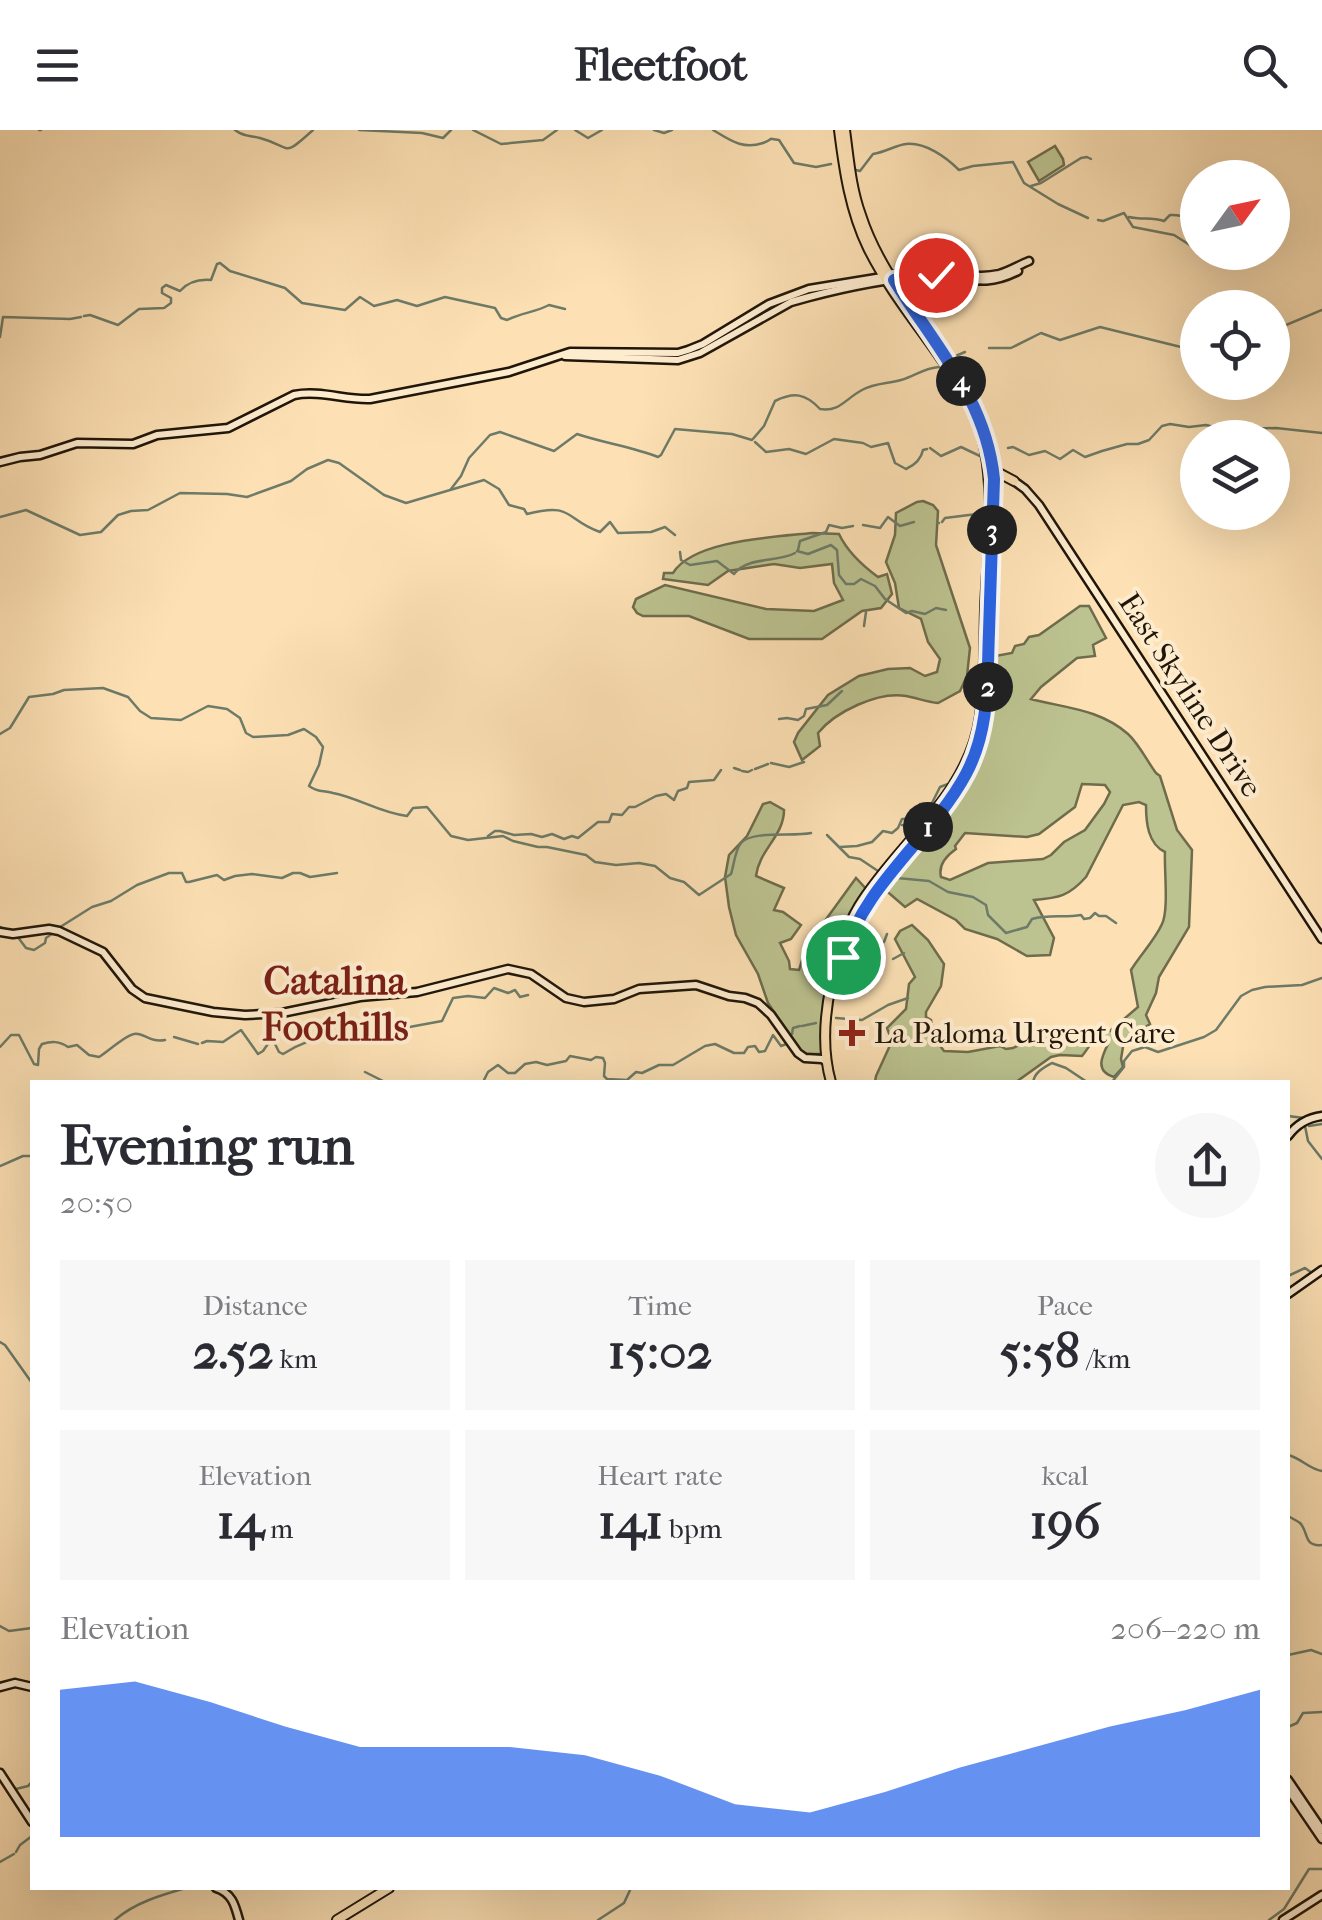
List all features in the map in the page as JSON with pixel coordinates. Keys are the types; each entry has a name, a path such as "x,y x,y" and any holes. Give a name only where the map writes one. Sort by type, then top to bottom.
{"main road":[{"path":"842,130 844,166 859,228 971,408 990,464 1014,481"},
{"path":"833,1080 828,1059 831,999 848,942 870,898 960,774 973,747 982,692 992,481 987,437 977,411 889,278 870,238 858,207 842,130"},
{"path":"844,166 853,202 858,207"},
{"path":"0,462 40,456 77,444 131,444 157,435 220,430 302,394 370,399 508,372 582,350 678,352 702,344 769,304 809,288 938,270 995,275 1029,260 1017,271 994,280 976,282 936,275 889,278"},
{"path":"921,331 948,362"},
{"path":"992,481 1014,481"},
{"name":"East Skyline Drive","path":"1014,481 1040,505 1322,938"},
{"path":"0,932 59,931 103,952 141,996 245,1015 282,1013 362,996 417,992 516,969 531,974 566,998 584,1002 614,998 639,989 688,985 745,998 766,1010 805,1055 828,1059"},
{"path":"1290,1134 1301,1123 1322,1116"},
{"path":"1290,1293 1318,1273"},
{"path":"0,1687 15,1683 30,1687"},
{"path":"0,1773 30,1819"},
{"path":"1290,1783 1322,1835"},
{"path":"1290,1792 1322,1835"},
{"path":"221,1890 231,1897 239,1920"},
{"path":"328,1920 375,1890"},
{"path":"337,1920 386,1890"},
{"path":"1283,1920 1322,1898"},
{"path":"1291,1920 1322,1898"}],"green space":[{"path":"1055,146 1064,165 1039,181 1028,162"},
{"path":"923,501 938,511 936,545 970,648 967,676 960,691 938,703 895,695 858,705 826,725 818,733 820,746 802,760 794,742 828,695 859,676 888,669 910,668 925,676 937,672 940,659 928,642 921,619 899,608 886,562 895,535 896,513"},
{"path":"812,533 839,534 867,568 878,577 887,574 892,594 881,608 862,611 822,639 749,639 689,616 643,616 633,607 636,599 665,585 766,609 814,611 843,600 834,583 832,564 800,568 774,564 728,571 708,585 663,579 664,573 673,573 683,562 716,547"},
{"path":"1080,606 1089,606 1106,638 1093,645 1095,656 1077,658 1031,699 1106,719 1132,738 1160,776 1177,830 1192,850 1189,927 1159,977 1146,1015 1150,1024 1124,1041 1123,1067 1114,1077 1102,1067 1109,1042 1098,1040 1082,1056 1051,1057 1019,1080 875,1080 892,1041 887,1028 906,1009 909,984 915,977 895,939 912,925 944,964 941,986 926,1017 931,1020 935,1039 944,1051 1013,1048 1029,1034 1041,1030 1110,1031 1138,1007 1131,970 1162,924 1166,900 1165,852 1152,838 1146,805 1123,805 1086,877 1074,888 1057,897 1034,900 1054,938 1050,955 1027,956 997,939 965,929 917,899 905,907 882,887 939,819 975,761 986,720 990,657 1012,653 1015,646 1024,644 1029,637 1039,635","holes":["1082,784 1105,785 1110,792 1085,830 1051,855 988,863 950,880 941,877 944,861 965,833 1027,837 1039,834 1075,807"]},
{"path":"770,802 784,810 783,819 756,876 784,888 774,910 801,925 791,939 780,943 790,969 799,970 806,947 856,878 868,891 840,948 823,1054 801,1051 768,1003 758,974 736,935 729,907 725,877 729,855 747,836 763,804"}],"waterway":[{"path":"235,130 287,148 313,130"},
{"path":"359,130 443,138 451,130"},
{"path":"473,130 501,144 543,140 557,130"},
{"path":"575,130 588,138 602,130"},
{"path":"654,130 672,130"},
{"path":"713,130 742,145 779,140 794,163 816,167 831,164"},
{"path":"856,170 860,171 873,154 906,144 935,151 959,170 1013,162 1024,183 1088,218"},
{"path":"1031,186 1081,158 1091,159"},
{"path":"1098,220 1124,213 1133,227 1180,239"},
{"path":"1129,217 1164,221 1170,215 1180,216"},
{"path":"84,316 118,325 139,309 164,308 171,298 162,293 162,288 166,285 180,291 194,282 211,280 220,263 230,271 285,288 302,303 345,310 360,297 374,306 397,300 417,306 445,297 495,308 507,320 549,305 565,309"},
{"path":"1290,323 1322,310"},
{"path":"0,337 3,317 81,317"},
{"path":"989,348 1011,348 1041,333 1060,340 1100,327 1180,347"},
{"path":"951,358 965,352"},
{"path":"451,489 469,458 490,435 500,432 554,451 577,434 658,457 675,429 732,434 752,440 764,426 775,401 782,398 799,396 820,409 833,409 867,388 939,367"},
{"path":"1008,448 1029,455 1045,451 1060,459 1073,450 1085,457 1149,440 1162,426 1180,426"},
{"path":"1290,430 1322,433"},
{"path":"755,442 766,452 789,449 806,454 834,439 871,447 888,443 895,463 906,469 927,449"},
{"path":"930,448 941,456 961,447 982,457"},
{"path":"0,517 26,510 80,535 101,532 118,515 148,510 180,493 247,497 291,481 328,460 339,463 384,495 406,503 484,480 499,489 509,505 524,509 527,514 561,511 600,532 610,522 618,533 651,532 665,527 675,535"},
{"path":"942,522 945,518 985,513"},
{"path":"863,525 880,528 888,517 900,526 914,522"},
{"path":"798,550 800,541 826,532 829,525 853,526"},
{"path":"797,551 808,554 831,545 837,550 839,575 846,584 861,579 906,613 946,610"},
{"path":"680,552 681,560 690,565 717,561 734,574 755,562 795,553"},
{"path":"864,626 866,612"},
{"path":"0,734 10,728 29,697 64,690 103,688 128,697 151,718 181,720 208,706 227,709 240,718 246,733 253,737 288,735 304,729 316,737 323,747 309,786 315,790 407,816 413,808 427,807 451,836 468,840 503,836 586,855 595,862 655,866 699,895 731,874 737,850 747,839 811,833"},
{"path":"779,719 798,720 806,709 827,705 842,691"},
{"path":"771,763 789,767 804,762"},
{"path":"755,769 768,764"},
{"path":"734,768 740,770"},
{"path":"488,836 500,831 578,838 598,822 609,822 612,814 622,815 629,807 656,796 666,794 674,800 689,782 714,780 721,770"},
{"path":"742,771 752,770"},
{"path":"840,847 872,842 883,831 892,833 902,819 914,819 920,804 932,803 940,787 948,784"},
{"path":"902,825 914,827"},
{"path":"827,835 849,857 878,871"},
{"path":"57,929 92,907 169,873 182,873 186,882 217,875 224,880 252,874 282,878 293,873 310,877 337,873"},
{"path":"897,878 929,881 948,892 973,897 986,905 988,915 1006,933 1044,917 1081,915 1084,919 1095,913 1116,923"},
{"path":"0,927 11,931"},
{"path":"17,936 26,948 34,950 53,933"},
{"path":"884,942 887,934"},
{"path":"893,959 904,953"},
{"path":"1114,1080 1132,1051 1145,1047 1158,1052 1204,1037 1216,1030 1241,996 1252,990 1302,985 1322,978"},
{"path":"337,1035 384,1021 404,1028 442,1021 453,998 485,998 494,988 508,993 515,990 520,997 528,995"},
{"path":"836,1018 862,1020 908,998"},
{"path":"802,1026 816,1023"},
{"path":"792,1034 793,1028 800,1026"},
{"path":"202,1043 223,1042 241,1030 258,1054 272,1038 283,1054 333,1035"},
{"path":"0,1047 11,1035 19,1035 38,1065 39,1049 46,1043 77,1045 89,1055 99,1057 134,1034 165,1040"},
{"path":"627,1080 636,1072 673,1065 705,1046 715,1044 734,1053 744,1053 755,1046 759,1052 765,1051 773,1035 781,1046 789,1043"},
{"path":"174,1037 198,1044"},
{"path":"484,1080 498,1065 515,1073 525,1064 547,1065 566,1061 570,1056 603,1058 607,1079 627,1080"},
{"path":"1034,1080 1052,1063 1084,1080"},
{"path":"365,1072 381,1080"},
{"path":"1290,1116 1304,1118"},
{"path":"1309,1126 1322,1124"},
{"path":"1305,1126 1308,1141 1322,1159"},
{"path":"0,1166 30,1156"},
{"path":"1290,1275 1305,1268 1312,1273"},
{"path":"0,1342 30,1380"},
{"path":"1290,1456 1322,1471"},
{"path":"1290,1517 1300,1523 1312,1544 1322,1545"},
{"path":"0,1626 9,1631 30,1628"},
{"path":"1290,1655 1311,1650 1322,1654"},
{"path":"1290,1726 1303,1713 1322,1712"},
{"path":"16,1789 30,1784"},
{"path":"16,1852 30,1838"},
{"path":"0,1862 14,1854"},
{"path":"1269,1920 1284,1909 1309,1869 1322,1869"},
{"path":"115,1920 139,1904 180,1890"},
{"path":"598,1920 624,1903 630,1890"}],"place":[{"name":"La Paloma Urgent Care","path":"852,1033"}],"district":[{"name":"Catalina Foothills","path":"335,1004"}],"route":[{"path":"843,957 865,906 957,790 973,760 984,723 994,479 991,451 982,420 964,386 894,280 936,275"}]}
